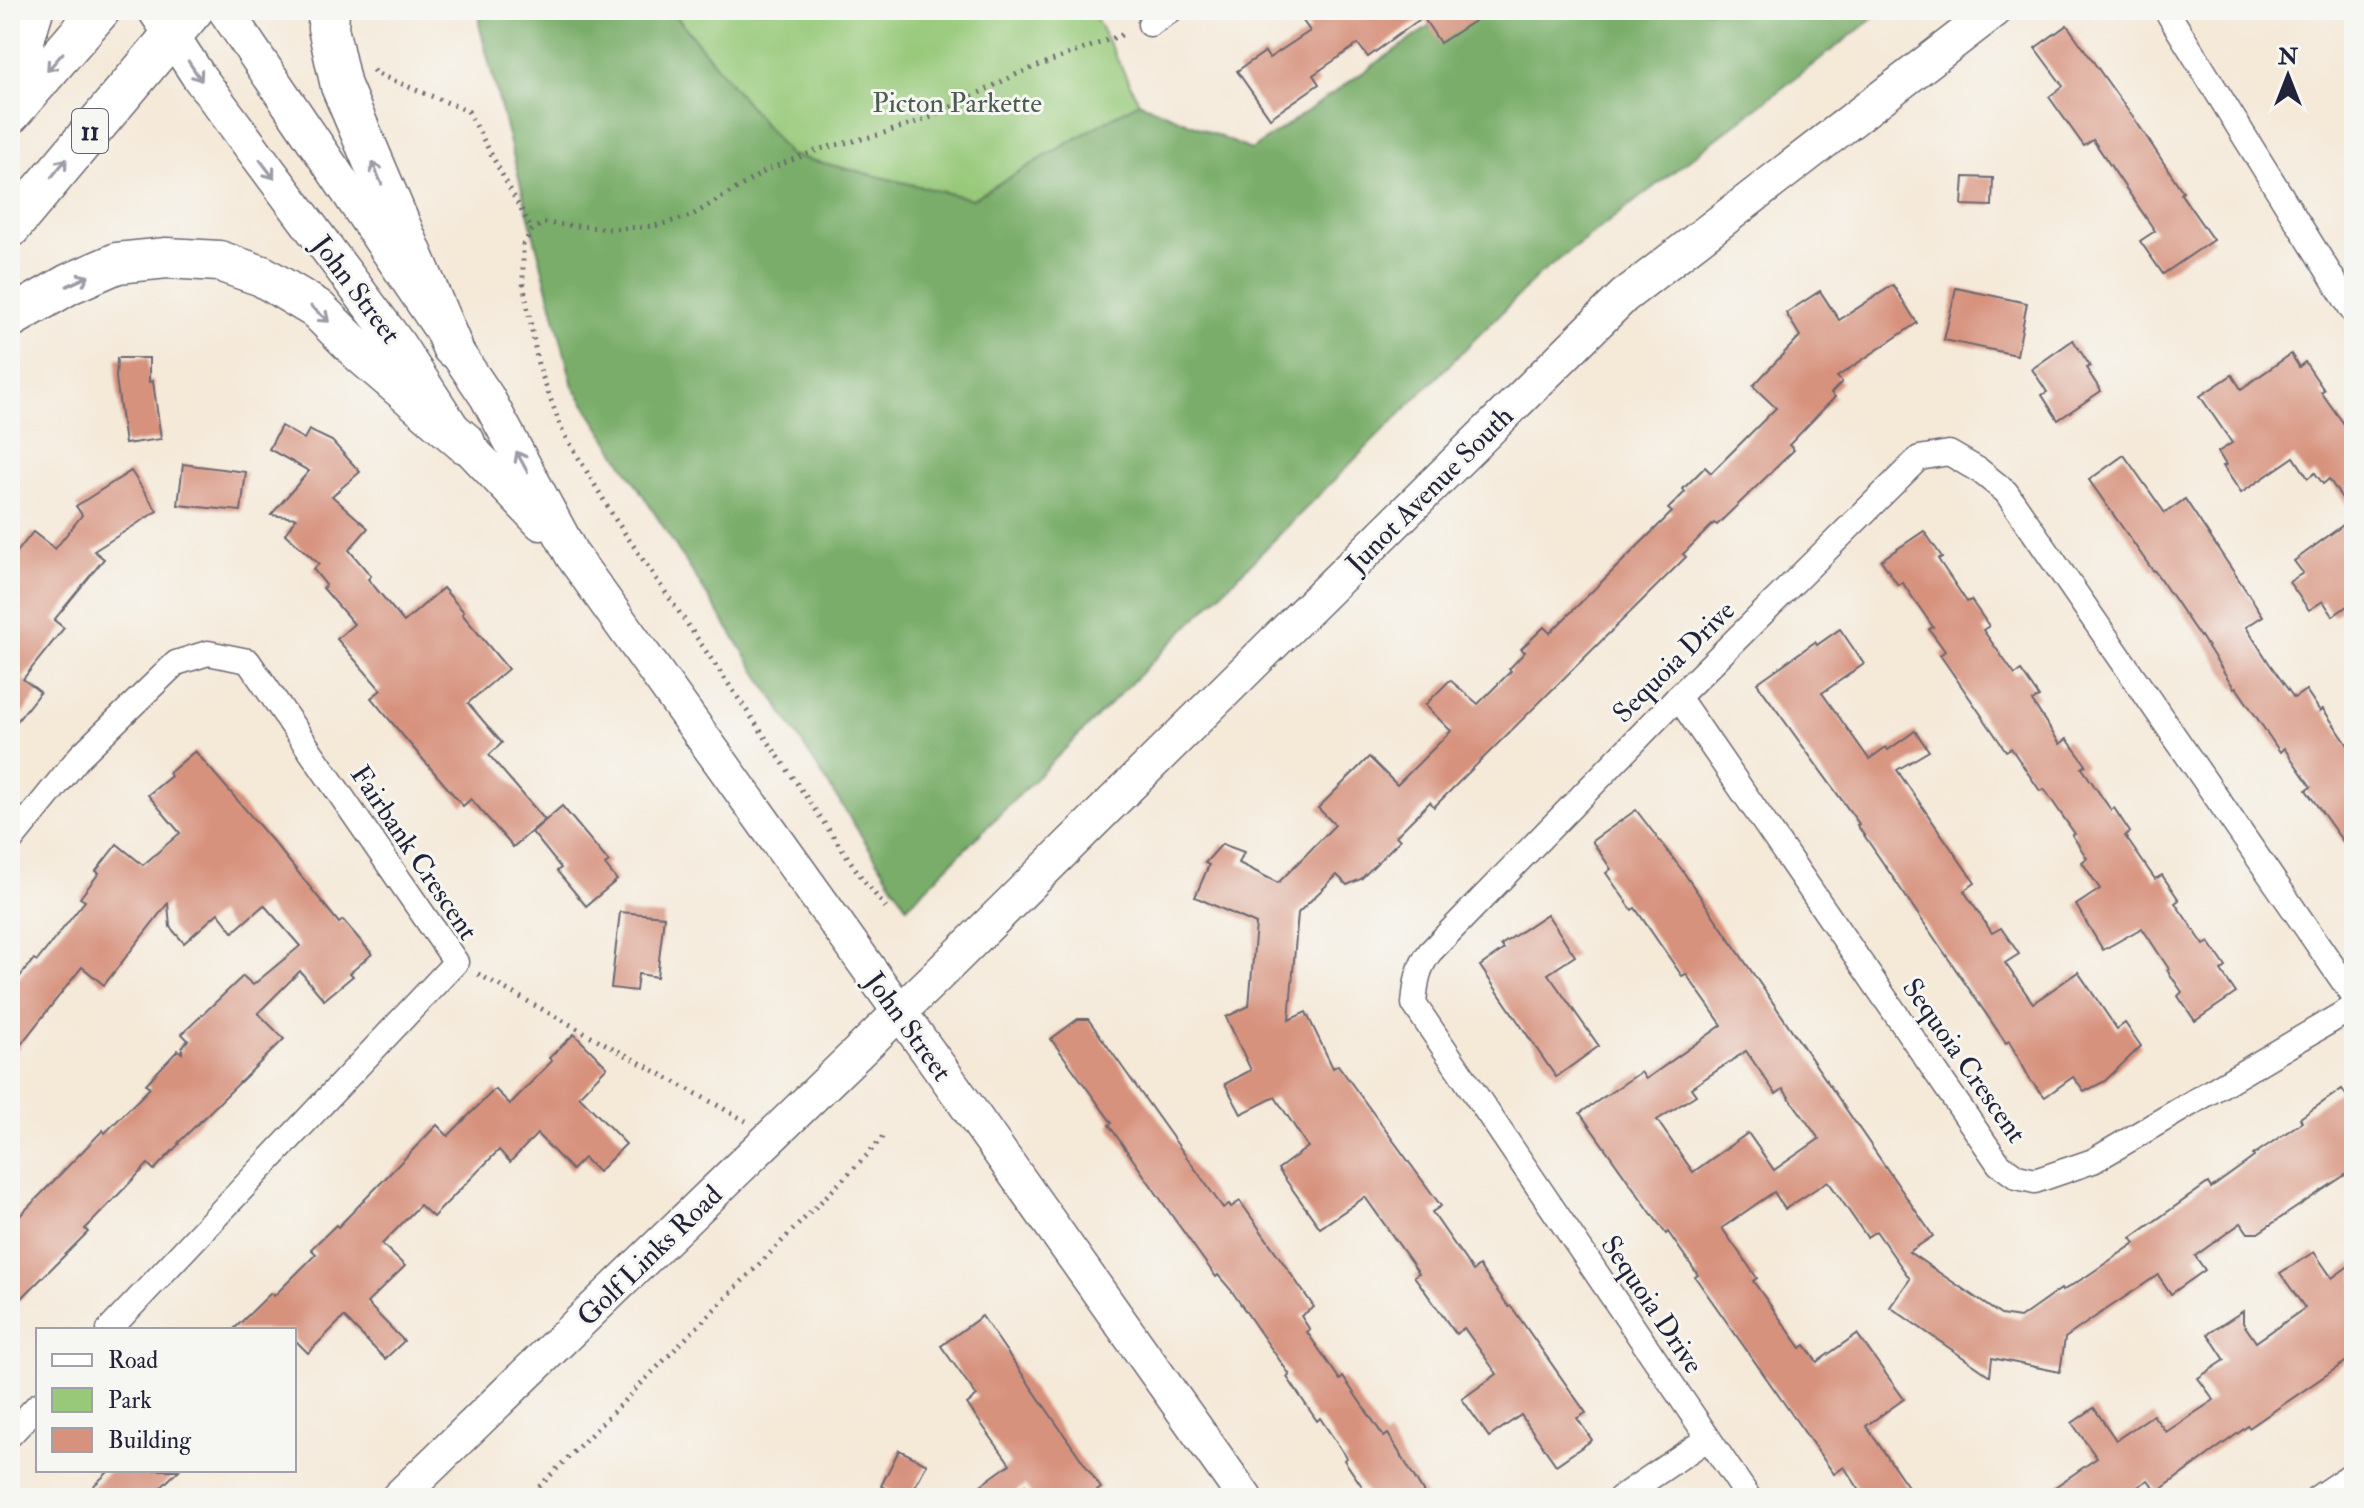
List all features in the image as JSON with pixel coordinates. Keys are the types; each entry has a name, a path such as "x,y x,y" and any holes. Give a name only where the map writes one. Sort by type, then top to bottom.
{"highway":[{"path":"10,66 22,46 33,10"},
{"path":"10,114 100,10"},
{"path":"329,10 328,28 341,86 452,347"},
{"name":"11","path":"10,228 173,18"},
{"path":"10,318 69,284 117,263 167,258 219,261 262,276 317,309 362,354 465,443"}],"main road":[{"name":"John Street","path":"225,10 487,397 572,555 1245,1498"},
{"name":"Junot Avenue South","path":"899,1011 1624,296 1995,10"},
{"name":"John Street","path":"173,18 199,77 398,344 457,435 572,555"},
{"name":"Golf Links Road","path":"398,1498 899,1011"}],"street":[{"path":"1150,24 1171,10"},
{"path":"2166,10 2354,313"},
{"name":"Sequoia Drive","path":"1749,1498 1414,1004 1416,976 1430,952 1678,697 1919,458 1949,453 1980,471 2006,492 2354,997"},
{"name":"Fairbank Crescent","path":"10,842 80,756 176,663 208,653 248,661 456,962 111,1328"},
{"name":"Sequoia Crescent","path":"1678,697 1999,1164 2017,1177 2035,1181 2093,1161 2354,1007"},
{"path":"10,1435 36,1407"},
{"path":"1620,1498 1707,1439"},
{"path":"2317,1498 2354,1473"}],"path":[{"path":"886,908 853,865 615,519 561,428 538,364 523,283 523,245 532,230 544,223 611,229 655,226 691,216 769,169 820,149 878,135 929,118 1019,73 1150,24"},
{"path":"370,64 375,73 468,111 532,230"},
{"path":"456,962 771,1136"},
{"path":"528,1498 884,1135"}],"green space":[{"path":"482,10 671,10 789,155 972,199 1139,102 1251,150 1453,10 1884,10 1539,275 907,907 573,386 479,24"},
{"name":"Picton Parkette","path":"671,10 1092,10 1139,102 972,199 789,155"}],"building":[{"path":"1320,10 1491,10 1440,43 1423,17 1368,57 1358,44 1313,75 1319,84 1270,118 1237,71 1265,52 1269,58 1310,31 1303,21"},
{"path":"2067,25 2142,130 2213,240 2163,274 2140,241 2155,231 2093,140 2084,146 2049,97 2063,86 2035,48"},
{"path":"1964,177 1993,178 1992,206 1962,205"},
{"path":"1893,285 1917,323 1837,377 1842,382 1831,393 1835,397 1789,445 1794,450 1717,525 1714,523 1683,554 1686,557 1434,807 1430,802 1396,836 1400,840 1361,879 1347,885 1337,875 1298,913 1289,1020 1306,1012 1333,1068 1338,1065 1441,1206 1432,1212 1473,1271 1479,1266 1511,1306 1586,1413 1577,1418 1592,1440 1556,1465 1521,1415 1489,1437 1462,1399 1497,1374 1464,1328 1456,1334 1414,1276 1419,1273 1365,1197 1320,1228 1278,1169 1308,1147 1275,1097 1241,1114 1225,1084 1251,1070 1226,1017 1249,1006 1256,924 1195,897 1209,865 1205,863 1222,844 1244,852 1239,863 1278,883 1335,825 1318,808 1369,757 1397,785 1451,731 1425,705 1450,680 1478,704 1511,671 1509,669 1525,652 1521,649 1544,627 1550,633 1672,512 1668,509 1705,467 1711,473 1776,408 1753,386 1800,336 1786,313 1820,291 1839,320"},
{"path":"1956,288 2027,303 2017,355 1944,340"},
{"path":"2073,340 2101,391 2058,420 2042,395 2047,392 2032,369"},
{"path":"2291,354 2299,367 2305,362 2324,390 2321,392 2354,438 2354,516 2329,479 2323,484 2315,473 2308,478 2294,457 2241,493 2223,466 2226,465 2218,452 2232,443 2200,396 2232,375 2241,389"},
{"path":"117,358 149,358 149,382 153,381 161,439 125,444 116,378"},
{"path":"281,426 304,439 309,430 332,441 360,472 332,496 368,528 349,550 371,576 368,579 404,622 443,588 508,669 468,703 502,743 489,755 545,820 513,847 471,799 463,806 371,698 381,690 337,639 354,624 323,588 326,585 313,569 319,564 285,534 296,518 271,515 309,471 269,449"},
{"path":"2124,455 2165,513 2185,499 2263,616 2246,627 2269,663 2294,698 2306,690 2354,754 2354,857 2306,790 2311,787 2284,748 2280,752 2089,480"},
{"path":"183,464 246,472 241,511 178,505"},
{"path":"131,471 157,511 94,551 104,559 54,620 64,628 23,679 40,692 10,730 10,561 33,532 55,549 82,515 76,506"},
{"path":"2354,517 2354,601 2333,616 2323,601 2309,610 2289,582 2303,573 2294,561"},
{"path":"1924,531 1942,557 1938,559 1967,602 1971,600 1989,626 1983,630 2015,675 2021,671 2039,697 2032,701 2060,744 2067,739 2086,765 2082,768 2130,832 2125,836 2155,879 2162,875 2179,900 2175,903 2204,945 2209,942 2226,967 2221,971 2236,993 2195,1021 2178,996 2182,992 2169,969 2142,928 2103,950 2076,905 2100,889 2082,862 2087,858 2072,835 2075,834 2044,789 2040,791 2011,748 2006,751 1940,655 1945,651 1929,629 1933,627 1902,582 1898,585 1881,560"},
{"path":"1840,629 1864,664 1822,693 1869,759 1915,731 1929,751 1897,770 1975,883 1964,891 1992,933 2001,928 2019,954 2005,963 2033,1003 2078,972 2117,1029 2125,1023 2141,1046 2105,1081 2084,1092 2073,1077 2045,1097 2031,1081 2009,1041 2006,1043 1859,824 1757,683 1815,642 1817,645"},
{"path":"195,751 339,923 343,920 372,954 350,973 353,976 324,1000 300,971 258,1013 284,1039 154,1170 148,1164 85,1229 88,1232 10,1310 10,1226 103,1130 105,1133 150,1088 146,1084 178,1050 182,1053 182,1047 188,1040 182,1034 243,976 253,985 300,946 264,905 233,932 218,913 184,943 170,927 168,903 104,985 82,967 10,1058 10,989 85,901 80,898 117,844 143,865 180,833 148,795"},
{"path":"562,806 609,862 605,865 617,880 586,906 557,871 561,868 532,832"},
{"path":"1636,810 1682,870 1933,1236 1909,1252 2001,1315 2020,1318 2061,1289 2087,1276 2135,1243 2131,1238 2208,1183 2211,1188 2342,1089 2354,1107 2354,1169 2258,1233 2248,1233 2241,1223 2195,1256 2205,1270 2171,1294 2158,1275 2092,1319 2065,1338 2060,1372 1992,1358 1990,1376 1890,1307 1910,1279 1876,1231 1867,1237 1828,1181 1785,1209 1774,1192 1722,1228 1757,1278 1753,1281 1801,1348 1805,1345 1817,1362 1857,1334 1904,1399 1866,1426 1916,1498 1865,1498 1844,1467 1834,1474 1695,1277 1698,1275 1668,1232 1666,1234 1580,1113 1641,1072 1646,1079 1722,1025 1686,974 1682,976 1635,908 1632,910 1606,873 1611,869 1592,841","holes":["1746,1051 1776,1094 1783,1089 1819,1139 1774,1170 1748,1133 1693,1172 1657,1120 1696,1095 1691,1088"]},
{"path":"620,912 664,916 657,977 638,974 636,991 611,988"},
{"path":"1547,914 1575,956 1548,974 1599,1046 1556,1077 1480,966 1504,949 1501,945"},
{"path":"1078,1019 1088,1019 1223,1208 1240,1201 1314,1307 1301,1316 1310,1330 1307,1332 1340,1380 1343,1377 1384,1437 1388,1434 1427,1498 1370,1498 1320,1418 1317,1421 1287,1377 1290,1375 1231,1290 1218,1275 1216,1277 1175,1220 1109,1125 1112,1123 1051,1039"},
{"path":"574,1034 607,1067 579,1096 626,1144 598,1172 584,1158 572,1170 537,1134 510,1162 499,1150 433,1217 420,1205 382,1244 405,1266 367,1303 404,1341 385,1359 344,1317 308,1353 296,1341 296,1328 235,1328 271,1293 274,1296 316,1254 311,1249 336,1225 338,1227 437,1125 448,1136 495,1089 510,1104 552,1061 549,1058"},
{"path":"2314,1252 2332,1278 2354,1262 2354,1356 2248,1426 2157,1492 2148,1480 2121,1498 2039,1498 2097,1458 2072,1423 2094,1408 2116,1440 2153,1415 2166,1432 2214,1400 2198,1378 2225,1360 2208,1334 2243,1311 2243,1323 2256,1342 2305,1308 2280,1273"},
{"path":"982,1316 1101,1488 1087,1498 1034,1498 1025,1485 1007,1498 963,1498 1010,1464 967,1404 977,1396 941,1346"},
{"path":"899,1450 927,1464 909,1498 881,1486"},
{"path":"108,1472 177,1472 150,1498 81,1498"}]}
